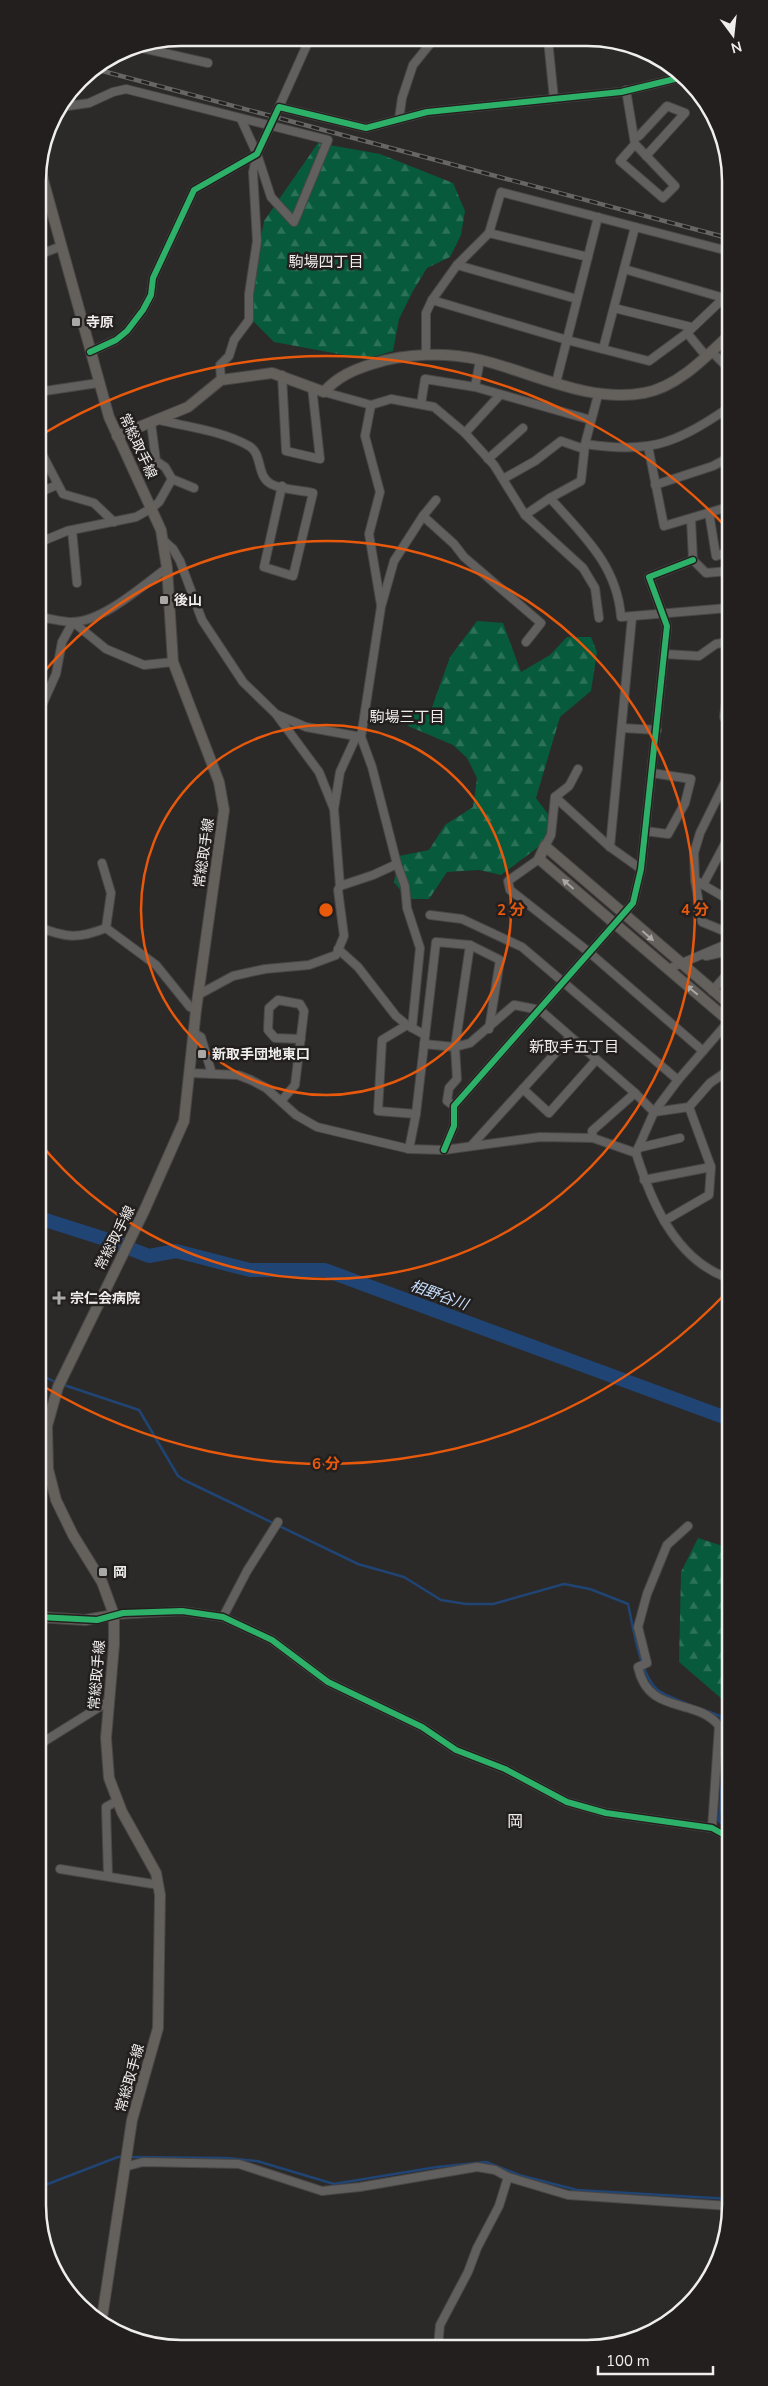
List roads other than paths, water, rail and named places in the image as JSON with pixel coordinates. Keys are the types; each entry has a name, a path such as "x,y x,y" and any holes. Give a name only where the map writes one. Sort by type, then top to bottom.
{"main road":[{"name":"常総取手線","path":"47,191 98,382 117,436 152,508 163,540 167,568 173,662 219,782 224,810 196,1010 187,1110 181,1131 58,1387 47,1426 48,1469 56,1500 73,1535 102,1582 114,1616 115,1628 106,1754 109,1778 117,1801 150,1860 159,1885 158,2020 150,2058 135,2108 124,2165 103,2315"},
{"path":"117,436 188,407 221,380 272,374 282,375 324,392 333,382 353,370 392,358 426,355 480,360 598,395 644,393 674,382 722,342"},
{"path":"722,998 545,846 539,859 722,1015"},
{"path":"46,1617 85,1620 114,1616"}],"street":[{"path":"221,380 220,365 229,356 234,340 249,320 249,294 257,241 252,172 257,154 306,46"},
{"path":"399,119 402,98 413,65 428,46"},
{"path":"549,46 554,99"},
{"path":"153,49 208,63"},
{"path":"279,107 366,128 427,112 626,90 674,79"},
{"path":"69,106 90,103 113,92 126,89 328,140 294,222 271,198 257,154 241,119"},
{"path":"626,90 634,140 646,156 675,186 663,198 620,161 634,140 667,106 685,113 646,156"},
{"path":"90,352 116,340 127,331 143,310 151,295 153,278 194,190 257,154"},
{"path":"426,355 426,312 432,300 457,265 490,233 501,192 722,250"},
{"path":"556,383 598,217"},
{"path":"603,349 635,227"},
{"path":"490,233 588,257"},
{"path":"47,252 62,246"},
{"path":"457,265 577,299"},
{"path":"624,269 722,295"},
{"path":"432,300 567,340 649,361 689,330 722,300"},
{"path":"614,308 689,330 709,354 722,364"},
{"path":"475,387 480,360"},
{"path":"282,375 286,451 320,459 312,387"},
{"path":"421,404 426,379 475,387 591,420"},
{"path":"47,391 98,382"},
{"path":"324,392 371,405 391,399 434,407 464,433 488,459 525,515 584,568 595,588 599,618"},
{"path":"464,433 500,395"},
{"path":"525,515 580,481 585,447 598,395"},
{"path":"371,405 365,436 380,492 369,534 381,607"},
{"path":"503,479 535,461 561,440 585,447 648,446 688,431 722,412"},
{"path":"194,488 172,479 165,467 156,461 155,421 236,440 251,447 257,456 261,474 271,484 282,486 313,493 293,576 264,567 282,486"},
{"path":"488,459 523,428"},
{"path":"648,446 664,526 722,508"},
{"path":"655,485 722,461"},
{"path":"47,465 63,494 94,504 114,522"},
{"path":"47,539 72,530 136,517 152,508 165,493 172,479"},
{"path":"47,489 57,486"},
{"path":"550,498 596,549 612,576 619,596 621,618 722,609"},
{"path":"198,994 233,976 265,969 309,964 336,955 344,936 338,890 340,886 334,809 340,772 358,737 381,607 394,561 423,516 436,500"},
{"path":"709,513 716,556 722,554"},
{"path":"423,516 454,544 464,557 541,623 526,642"},
{"path":"691,519 693,560 706,573 722,572"},
{"path":"72,530 77,583"},
{"path":"163,540 173,549 180,561 202,620 243,682 276,714 318,772 334,809"},
{"path":"444,1150 454,1126 454,1106 633,903 641,869 667,626 649,576 693,560"},
{"path":"47,618 73,622 102,612 151,582 167,568"},
{"path":"610,847 632,617"},
{"path":"73,622 106,649 144,666 173,662"},
{"path":"47,695 56,674 62,642 73,622"},
{"path":"664,654 699,656 716,644 722,643"},
{"path":"276,714 306,727 358,737"},
{"path":"622,728 657,730"},
{"path":"358,737 372,767 397,864 405,886 407,908 420,948 409,1026"},
{"path":"545,846 551,835 555,798 569,786 578,769"},
{"path":"645,832 668,834 685,803 691,779 652,773"},
{"path":"722,788 694,852 694,880 702,922 722,930"},
{"path":"555,798 610,847 641,869"},
{"path":"703,885 722,850"},
{"path":"539,859 508,882 510,890 590,953 703,1051"},
{"path":"102,863 111,893 106,928"},
{"path":"340,886 373,875 397,864"},
{"path":"694,880 722,895"},
{"path":"430,915 462,919 522,947 678,1080"},
{"path":"47,930 72,938 88,935 106,928"},
{"path":"106,928 156,965 183,1000 196,1010"},
{"path":"408,1149 416,1114 436,942 470,946 500,960 489,1029"},
{"path":"454,1106 447,1101 449,1088 456,1079 455,1047 470,946"},
{"path":"668,969 722,946"},
{"path":"338,949 358,967 396,1016 424,1040 455,1047 470,1042 489,1029 514,1005 540,1010 654,1112"},
{"path":"706,956 722,953"},
{"path":"712,991 722,980"},
{"path":"282,1100 295,1084 301,1039 304,1011 300,1004 278,1000 269,1008 268,1030 275,1038 301,1039"},
{"path":"409,1026 382,1040 378,1111 416,1114"},
{"path":"721,1275 708,1270 687,1251 664,1221 644,1180 637,1150 654,1112 678,1080 722,1030"},
{"path":"194,1033 201,1037 212,1074"},
{"path":"471,1146 570,1037"},
{"path":"523,1089 549,1113 596,1060"},
{"path":"190,1073 238,1075 251,1080 282,1100 296,1115 317,1127 408,1149 444,1150 526,1137 593,1138 637,1150 680,1138"},
{"path":"654,1112 689,1107 710,1083 722,1075"},
{"path":"593,1138 592,1131 635,1093"},
{"path":"664,1221 709,1195 711,1167 689,1107"},
{"path":"644,1180 711,1167"},
{"path":"223,1617 247,1571 276,1525"},
{"path":"688,1526 667,1545 647,1594 638,1627 647,1663 638,1667 640,1679 661,1700 713,1717 719,1726 712,1828"},
{"path":"114,1616 182,1611 223,1617 272,1640 328,1682 422,1727 456,1750 505,1769 567,1802 606,1813 712,1828 721,1833"},
{"path":"46,1740 109,1701"},
{"path":"108,1876 106,1807 117,1801"},
{"path":"60,1869 159,1885"},
{"path":"124,2165 143,2162 239,2164 322,2191 360,2187 477,2168 495,2170 508,2177 582,2197 721,2205"},
{"path":"439,2340 440,2325 468,2272 476,2248 499,2206 508,2177"}],"waterway":[{"name":"相野谷川","path":"46,1220 121,1244"},
{"name":"相野谷川","path":"131,1249 149,1256 176,1251 250,1270 325,1270 721,1416"},
{"path":"46,1378 55,1382"},
{"path":"64,1385 139,1410 178,1476 184,1480 358,1564 404,1577 441,1600 466,1604 493,1604 564,1584 590,1589 628,1604 638,1650 652,1684 659,1691 720,1716 721,1719"},
{"path":"721,1792 719,1821 721,1823"},
{"path":"46,2185 118,2157 124,2157"},
{"path":"129,2157 227,2158 257,2161 334,2184 437,2167 486,2162 519,2175 577,2190 721,2198"}],"railway":[{"path":"103,71 722,236"}],"place":[{"name":"寺原","path":"76,322"},
{"name":"後山","path":"164,600"},
{"name":"新取手団地東口","path":"202,1054"},
{"name":"宗仁会病院","path":"59,1298"},
{"name":"岡","path":"103,1572"}],"district":[{"name":"駒場四丁目","path":"326,262"},
{"name":"駒場三丁目","path":"407,717"},
{"name":"新取手五丁目","path":"574,1047"},
{"name":"岡","path":"515,1822"}]}
